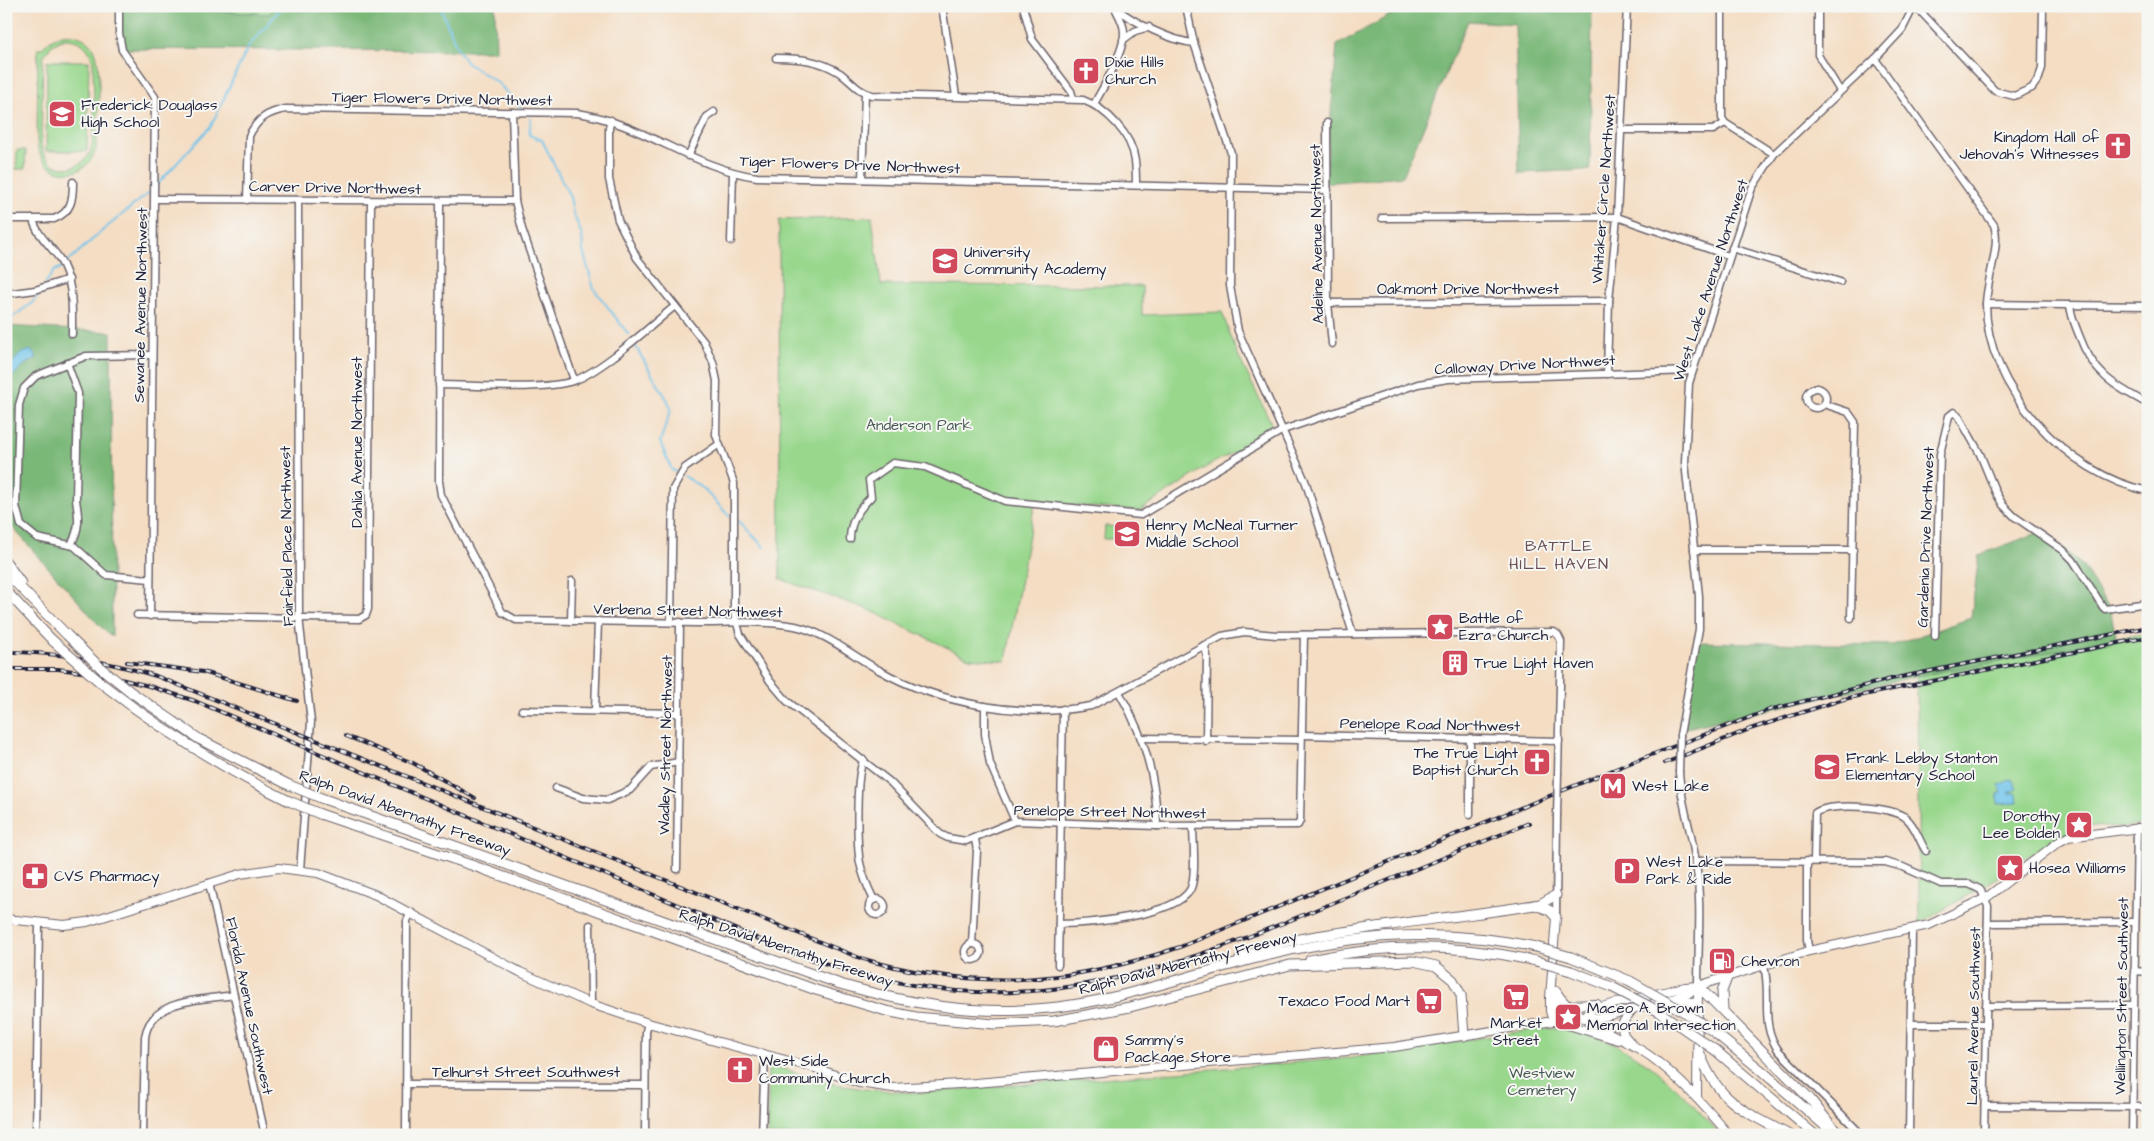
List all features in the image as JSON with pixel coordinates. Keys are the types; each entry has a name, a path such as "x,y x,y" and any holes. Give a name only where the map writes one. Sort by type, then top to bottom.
{"highway":[{"path":"6,562 27,594"},
{"path":"6,573 27,594"},
{"name":"Ralph David Abernathy Freeway","path":"6,591 52,640 101,684 180,740 252,783 320,814 852,1001 916,1017 970,1023 1036,1023 1100,1014 1290,965 1349,953 1415,947 1480,950 1536,961 1571,971 1612,987 1658,1011 1715,1050 1814,1135"},
{"name":"Ralph David Abernathy Freeway","path":"27,594 102,669 131,692 199,739 290,785 321,798 867,992 924,1005 1000,1011 1059,1007 1161,986 1232,964 1340,941 1400,934 1478,936 1536,947 1571,957 1630,981 1686,1013 1714,1032 1837,1135"},
{"path":"1232,964 1252,952 1307,938 1535,905 1545,903 1556,895"},
{"path":"1535,905 1549,910 1556,917"},
{"path":"1290,965 1406,961 1431,964 1449,975 1461,995 1464,1036"},
{"path":"1723,1010 1722,991 1727,978"},
{"path":"1698,986 1810,1099 1837,1135"},
{"path":"1698,1048 1712,1080 1731,1101 1745,1111 1790,1135"}],"main road":[{"path":"1585,1016 1592,1010 1685,987 1698,986 1809,951 1912,930 1954,914 1986,898 2057,843 2068,837 2148,827"},
{"path":"6,919 64,926 88,922 209,883 258,870 300,870 336,879 411,912 520,972 592,1004 648,1023 765,1054 859,1083 883,1087 917,1088 1356,1051 1585,1016 1599,1018 1675,998 1688,993 1698,986"},
{"path":"1553,1021 1550,1011 1556,917"},
{"path":"1553,978 1556,991 1553,1021"},
{"path":"1566,1005 1577,1007 1599,1004 1685,983 1698,986"},
{"path":"1697,1098 1698,986"},
{"path":"1556,991 1566,1005 1631,1044 1669,1072 1697,1098 1729,1135"},
{"path":"1675,998 1691,1002 1698,1013"},
{"path":"1631,1044 1624,1035 1621,1025 1632,1010"},
{"path":"1553,1021 1631,1044"}],"street":[{"name":"Sewanee Avenue Northwest","path":"119,6 118,33 122,50 155,97 150,616"},
{"path":"942,6 956,96"},
{"path":"1022,6 1032,39 1071,91 1072,98"},
{"path":"1094,104 1104,88 1123,40 1123,24 1114,6"},
{"path":"1114,6 1127,17 1186,42 1194,43"},
{"path":"1186,6 1194,43 1231,153 1230,286 1234,316 1243,346 1306,483 1353,634"},
{"name":"Whitaker Circle Northwest","path":"1607,374 1609,301 1617,217 1627,6"},
{"path":"1722,6 1721,112 1725,123 1774,154"},
{"path":"1818,6 1818,55 1840,91"},
{"path":"1914,7 1922,13 1995,91 2014,96 2024,94 2032,88 2039,78 2042,68 2043,6"},
{"name":"West Lake Avenue Northwest","path":"1698,986 1696,860 1683,808 1679,772 1680,735 1699,628 1699,596 1685,462 1688,402 1692,371 1752,188 1774,154 1875,59 1902,30 1914,7"},
{"path":"1123,40 1135,31 1149,27"},
{"path":"776,58 803,59 823,64 840,73 865,93 1072,98 1094,104 1106,114 1129,142 1135,161 1136,185"},
{"path":"1875,59 1994,224 1997,240 1990,269 1986,304 1990,335 1999,367 2014,395 2033,420 2076,457 2098,472 2128,486 2148,491"},
{"path":"862,179 865,93"},
{"name":"Tiger Flowers Drive Northwest","path":"247,200 249,136 259,120 274,111 286,109 577,113 611,120 688,156 734,174 756,177 1328,190"},
{"path":"512,112 515,201 522,229 574,380"},
{"path":"688,156 707,117 714,112"},
{"path":"611,120 608,128 609,179 618,220 637,258 704,342 713,362 717,381 716,435 718,445 685,468 673,488 671,622"},
{"path":"1621,130 1713,130 1725,123"},
{"name":"Adeline Avenue Northwest","path":"1327,124 1328,302 1332,344"},
{"path":"731,241 734,174"},
{"path":"6,219 54,218 66,212 73,200 74,182"},
{"name":"Carver Drive Northwest","path":"155,199 515,201"},
{"name":"Fairfield Place Northwest","path":"298,200 299,617 311,722 300,870"},
{"name":"Dahlia Avenue Northwest","path":"299,617 359,620 366,616 368,609 371,201"},
{"name":"Verbena Street Northwest","path":"440,202 439,481 441,495 502,612 516,620 779,624 808,630 831,640 878,670 910,686 948,699 984,706 1063,709 1091,706 1204,645 1235,632 1304,635 1550,632 1558,634 1561,641 1559,740"},
{"path":"1382,218 1617,217 1729,256"},
{"path":"33,219 35,228 59,259 69,279 73,299 72,334"},
{"path":"1732,248 1840,282"},
{"path":"6,294 35,290 69,279"},
{"name":"Oakmont Drive Northwest","path":"1328,302 1609,301"},
{"path":"1986,304 2148,306"},
{"path":"2070,305 2071,315 2083,348 2098,372 2118,388 2148,404"},
{"path":"439,385 548,386 574,380 596,369 675,306"},
{"path":"150,579 106,574 71,545 46,541 30,534 22,525 16,506 21,396 28,382 36,376 86,356 152,355"},
{"path":"67,363 78,393 76,500 80,516 76,536 71,545"},
{"name":"Calloway Drive Northwest","path":"850,539 851,525 856,513 871,497 869,480 893,463 925,467 1005,500 1133,516 1148,512 1283,430 1434,380 1692,371"},
{"path":"1824,404 1848,412 1855,422 1851,618"},
{"name":"Gardenia Drive Northwest","path":"1935,636 1940,454 1949,416 1954,412 1958,414 1980,454 2003,505 2016,517 2063,550 2073,560 2105,609 2148,603"},
{"name":"Penelope Street Northwest","path":"718,445 731,470 734,483 735,623 760,668 787,701 890,782 940,834 958,841 975,839 1014,822 1158,826 1296,826 1300,821 1301,811 1301,737"},
{"path":"1694,550 1852,550"},
{"path":"572,581 572,621"},
{"path":"136,616 299,617"},
{"path":"595,712 598,622"},
{"name":"Wadley Street Northwest","path":"677,868 680,622"},
{"path":"1301,737 1304,635"},
{"path":"1204,645 1207,656 1206,740"},
{"path":"1119,692 1133,715 1155,784 1158,826"},
{"path":"984,706 985,734 990,764 1014,822"},
{"path":"1058,965 1063,709"},
{"path":"522,710 679,713"},
{"name":"Penelope Road Northwest","path":"1141,738 1206,740 1301,737 1559,740"},
{"path":"1470,738 1470,815"},
{"path":"1556,917 1556,816 1559,740"},
{"path":"864,760 859,772 858,850 862,874 874,900"},
{"path":"556,788 589,799 607,800 630,790 651,768 678,762"},
{"path":"1809,951 1807,940 1810,861 1815,813 1829,808 1865,807 1900,814 1912,824 1926,851"},
{"path":"1059,924 1093,924 1123,919 1154,910 1186,895 1193,882 1193,826"},
{"name":"Wellington Street Southwest","path":"2132,1135 2137,827"},
{"path":"972,944 977,851 975,839"},
{"path":"1696,860 1885,862 1903,866 1941,884 1974,884 1986,898"},
{"name":"Florida Avenue Southwest","path":"209,883 265,1135"},
{"name":"Laurel Avenue Southwest","path":"1984,1135 1988,923 1986,898"},
{"path":"406,1135 407,921 411,912"},
{"path":"1988,923 2135,922"},
{"path":"36,1135 39,924"},
{"path":"590,925 592,1004"},
{"path":"1910,1135 1912,930"},
{"path":"1764,966 1767,1025 1771,1040 1779,1051 1862,1135"},
{"path":"2134,971 2148,972"},
{"path":"144,1135 145,1037 149,1022 157,1013 168,1006 234,995"},
{"path":"1986,1006 2133,1005"},
{"path":"645,1135 646,1031 648,1023"},
{"path":"1912,1024 1986,1024"},
{"path":"762,1135 765,1054"},
{"name":"Telhurst Street Southwest","path":"406,1084 645,1085"},
{"path":"1985,1106 2148,1108"}],"green space":[{"path":"120,6 211,6 211,11 269,14 275,6 495,6 496,51 120,49"},
{"path":"211,6 275,6 270,14 211,11"},
{"path":"1406,6 1592,6 1590,170 1519,173 1515,24 1468,21 1403,176 1325,183 1337,45"},
{"path":"62,35 81,37 92,46 97,58 99,98 96,149 90,161 82,168 73,172 53,169 39,153 37,140 38,48 42,48 52,39","holes":["64,39 70,39 83,44 93,62 94,124 89,154 76,166 63,168 55,166 49,161 41,144 43,57 52,45"]},
{"path":"47,61 89,61 87,151 46,151"},
{"path":"17,150 26,150 25,169 16,169"},
{"name":"Anderson Park","path":"872,217 881,285 1142,286 1142,315 1222,312 1236,351 1275,431 1211,464 1139,511 1035,502 1006,661 969,658 867,609 780,579 779,220"},
{"path":"6,326 111,332 112,637 6,520"},
{"path":"1105,526 1122,527 1122,539 1104,539"},
{"path":"2043,531 2082,565 2110,610 2117,640 1917,676 1682,729 1696,642 1893,645 1971,618 1979,555"},
{"path":"2148,633 2148,824 2119,828 2093,826 2048,843 1990,882 1919,924 1917,676"},
{"name":"Westview Cemetery","path":"1543,1028 1581,1032 1622,1048 1658,1072 1675,1087 1720,1135 768,1135 768,1064 829,1083 864,1089 916,1093 1351,1058"}],"water":[{"path":"30,350 36,355 36,359 24,365 6,383 6,370 20,354"},
{"path":"2012,779 2017,789 2009,793 2017,793 2018,803 1998,804 1998,794 2002,793 1999,785"}],"waterway":[{"path":"156,186 211,126 248,47 283,6"},
{"path":"440,6 457,48 466,62 499,84 520,107"},
{"path":"531,119 529,135 542,140 570,197 573,213 582,235 583,251 594,289 629,335"},
{"path":"65,264 151,191"},
{"path":"45,284 54,271 62,267"},
{"path":"6,322 32,303 43,289"},
{"path":"634,344 671,409 660,442 672,470 676,472"},
{"path":"684,476 704,489 730,517"},
{"path":"738,520 764,547"}],"railway":[{"path":"6,652 82,658 156,676 860,958 902,969 942,976 1021,979 1060,976 1099,969 1139,960 1180,947 1630,763 1769,710 1891,679 2148,627"},
{"path":"1665,763 1750,729 1844,699 2148,637"},
{"path":"127,662 203,672 297,701"},
{"path":"6,669 58,669 104,675 149,686 195,701 787,951 881,979 953,991 1023,992 1069,987 1114,979 1158,967 1244,938 1529,823"},
{"path":"346,736 413,763 475,798"}],"place":[{"name":"Dixie Hills Church","path":"1086,71"},
{"name":"Frederick Douglass High School","path":"62,114"},
{"name":"Kingdom Hall of Jehovah’s Witnesses","path":"2118,146"},
{"name":"University Community Academy","path":"945,261"},
{"name":"Henry McNeal Turner Middle School","path":"1127,534"},
{"name":"Battle of Ezra Church","path":"1440,627"},
{"name":"True Light Haven","path":"1455,663"},
{"name":"The True Light Baptist Church","path":"1537,762"},
{"name":"Frank Lebby Stanton Elementary School","path":"1827,767"},
{"name":"West Lake","path":"1613,786"},
{"name":"Dorothy Lee Bolden","path":"2079,825"},
{"name":"Hosea Williams","path":"2010,868"},
{"name":"West Lake Park & Ride","path":"1627,871"},
{"name":"CVS Pharmacy","path":"35,876"},
{"name":"Chevron","path":"1722,961"},
{"name":"Market Street","path":"1516,997"},
{"name":"Texaco Food Mart","path":"1429,1001"},
{"name":"Maceo A. Brown Memorial Intersection","path":"1568,1017"},
{"name":"Sammy's Package Store","path":"1106,1049"},
{"name":"West Side Community Church","path":"740,1070"}],"district":[{"name":"BATTLE HILL HAVEN","path":"1559,555"}]}
